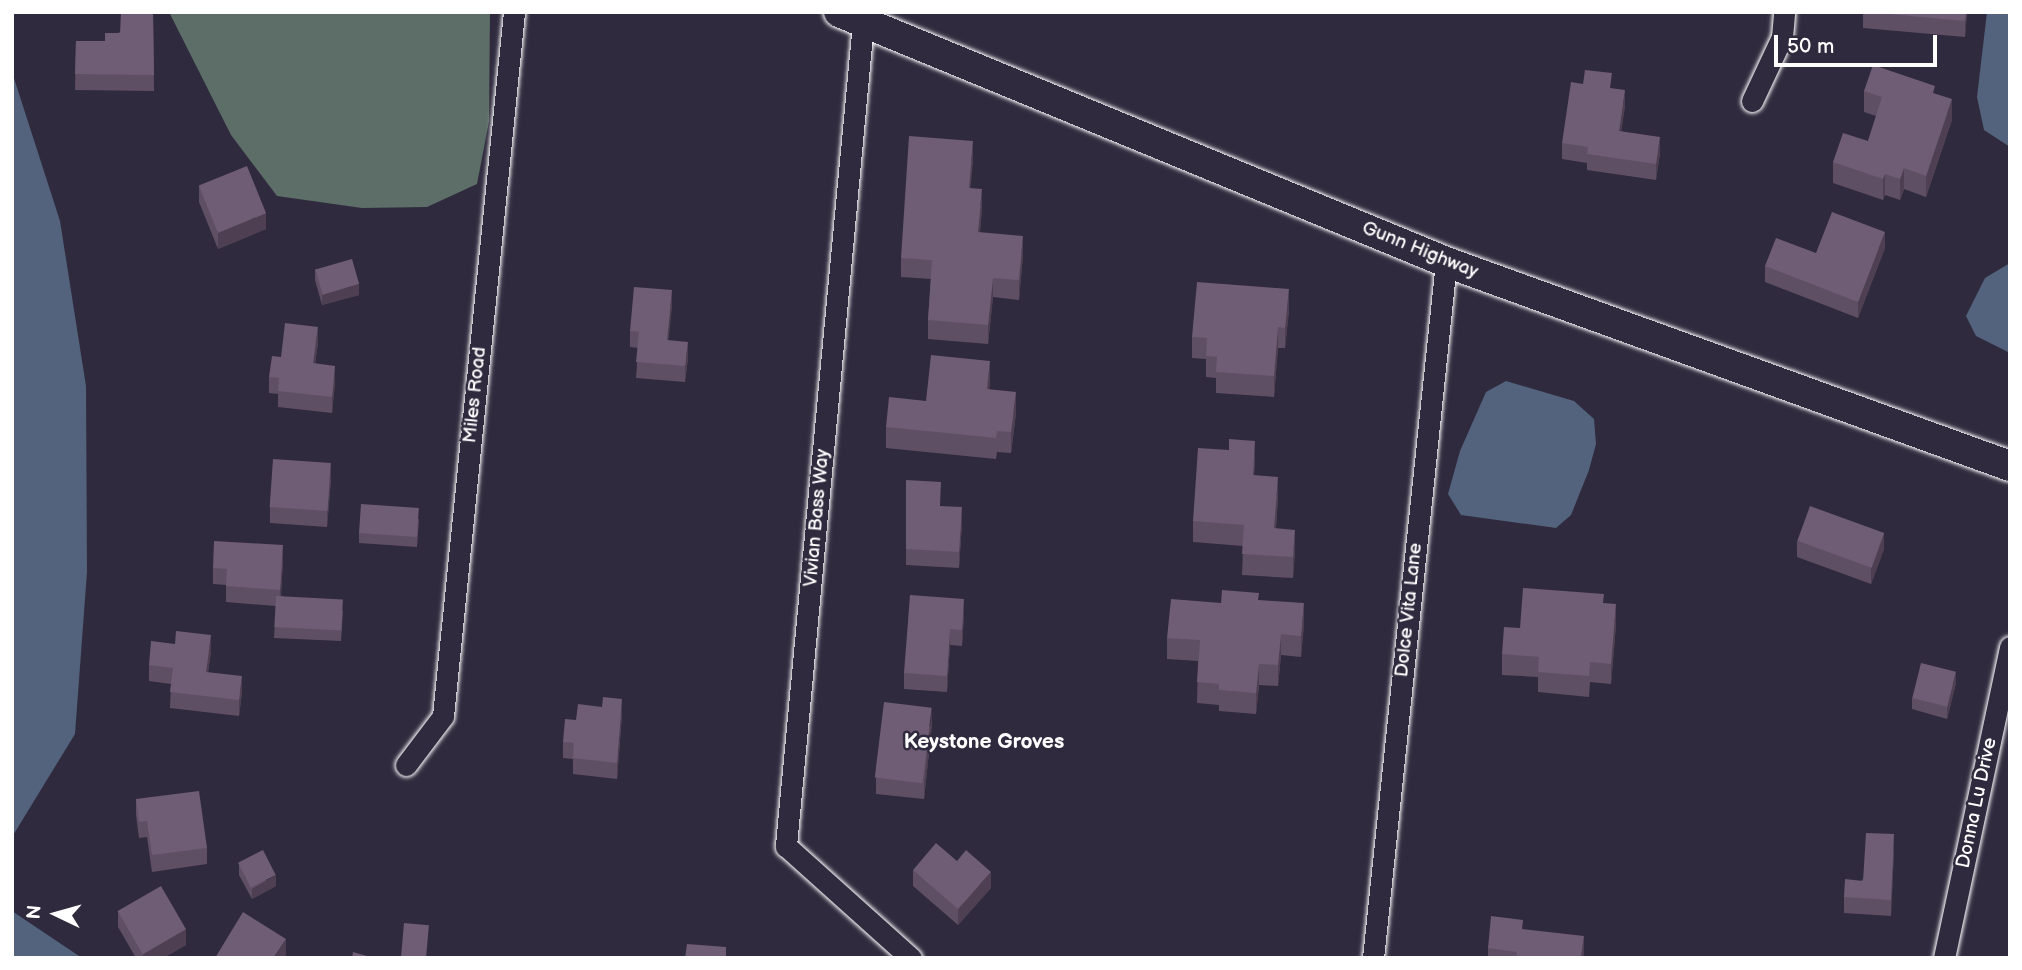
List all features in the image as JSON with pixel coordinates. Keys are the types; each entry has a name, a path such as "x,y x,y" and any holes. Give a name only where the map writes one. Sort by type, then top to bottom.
{"main road":[{"name":"Gunn Highway","path":"851,18 1446,262 2010,466"}],"street":[{"name":"Miles Road","path":"405,765 443,716 514,12"},
{"path":"1752,102 1782,37 1784,12"},
{"name":"Vivian Bass Way","path":"851,18 786,846 911,958"},
{"name":"Dolce Vita Lane","path":"1373,958 1446,262"},
{"name":"Donna Lu Drive","path":"1944,958 2010,647"}],"green space":[{"path":"169,12 490,12 489,121 477,184 427,207 362,208 277,196 231,135"}],"water":[{"path":"1987,12 2010,12 2010,147 1984,130 1977,97"},
{"path":"12,72 60,221 86,386 87,572 75,734 12,837"},
{"path":"2010,263 2010,353 1976,336 1966,316 1985,278"},
{"path":"1506,381 1574,401 1594,419 1596,444 1589,470 1571,515 1556,528 1461,515 1448,494 1460,451 1486,392"},
{"path":"12,911 82,958 12,958"}],"building":[{"path":"121,12 153,12 154,75 75,74 76,41 105,41 105,33 120,33"},
{"path":"1867,12 1966,12 1965,21"},
{"path":"1873,65 1935,86 1933,93 1952,99 1926,176 1904,168 1900,179 1885,174 1883,179 1833,162 1843,133 1868,141 1882,97 1864,91"},
{"path":"1585,70 1612,73 1610,88 1625,90 1619,131 1660,137 1656,164 1587,154 1588,147 1562,143 1571,82 1583,84"},
{"path":"909,136 973,141 969,188 982,189 978,232 1023,236 1019,280 993,278 988,325 928,320 932,260 901,258"},
{"path":"247,166 266,213 218,233 199,185"},
{"path":"1832,212 1885,232 1858,302 1765,266 1776,238 1816,253"},
{"path":"352,259 359,284 323,294 315,269"},
{"path":"1197,282 1289,289 1285,328 1278,327 1274,376 1216,372 1217,357 1206,356 1207,338 1192,337"},
{"path":"634,287 672,290 667,340 688,342 685,366 636,362 639,332 630,331"},
{"path":"285,323 318,327 313,363 335,366 332,397 278,391 279,378 269,377 272,356 281,357"},
{"path":"931,355 990,361 987,389 1016,392 1011,432 997,431 996,438 886,427 889,397 926,401"},
{"path":"1229,439 1255,441 1253,475 1278,477 1274,528 1295,530 1293,557 1242,554 1244,525 1193,521 1198,448 1229,450"},
{"path":"273,459 331,463 328,511 270,507"},
{"path":"906,480 941,482 940,506 962,507 959,552 906,549"},
{"path":"361,504 419,508 417,537 359,533"},
{"path":"1810,506 1884,533 1872,568 1797,541"},
{"path":"214,541 283,545 280,590 226,586 227,569 213,568"},
{"path":"1523,588 1604,594 1603,603 1616,604 1611,664 1590,662 1589,676 1538,672 1539,657 1502,654 1504,627 1520,628"},
{"path":"1222,590 1259,593 1258,600 1304,603 1301,636 1281,634 1278,665 1259,664 1256,693 1219,690 1219,684 1197,682 1200,640 1167,638 1171,599 1221,603"},
{"path":"910,595 964,599 962,630 950,629 947,676 904,673"},
{"path":"276,596 343,600 341,630 274,627"},
{"path":"176,631 211,635 206,672 242,676 239,700 170,692 173,668 149,665 151,641 175,644"},
{"path":"1921,663 1956,672 1947,707 1912,698"},
{"path":"603,697 622,699 617,763 573,758 574,743 563,742 565,719 576,720 578,704 602,707"},
{"path":"884,702 932,708 922,783 875,777"},
{"path":"199,791 207,848 152,855 147,821 139,822 136,799"},
{"path":"1866,833 1894,834 1891,900 1844,897 1845,879 1863,881"},
{"path":"936,843 957,861 966,850 991,872 958,909 913,870"},
{"path":"263,850 276,875 251,888 238,863"},
{"path":"161,886 186,929 143,954 118,911"},
{"path":"243,912 286,939 275,958 215,958"},
{"path":"1491,916 1523,920 1522,929 1584,936 1581,958 1516,958 1517,952 1488,948"},
{"path":"404,923 429,925 426,958 401,958"},
{"path":"687,944 726,947 726,958 685,958"},
{"path":"353,952 374,958 352,958"}],"district":[{"name":"Keystone Groves","path":"984,742"}]}
